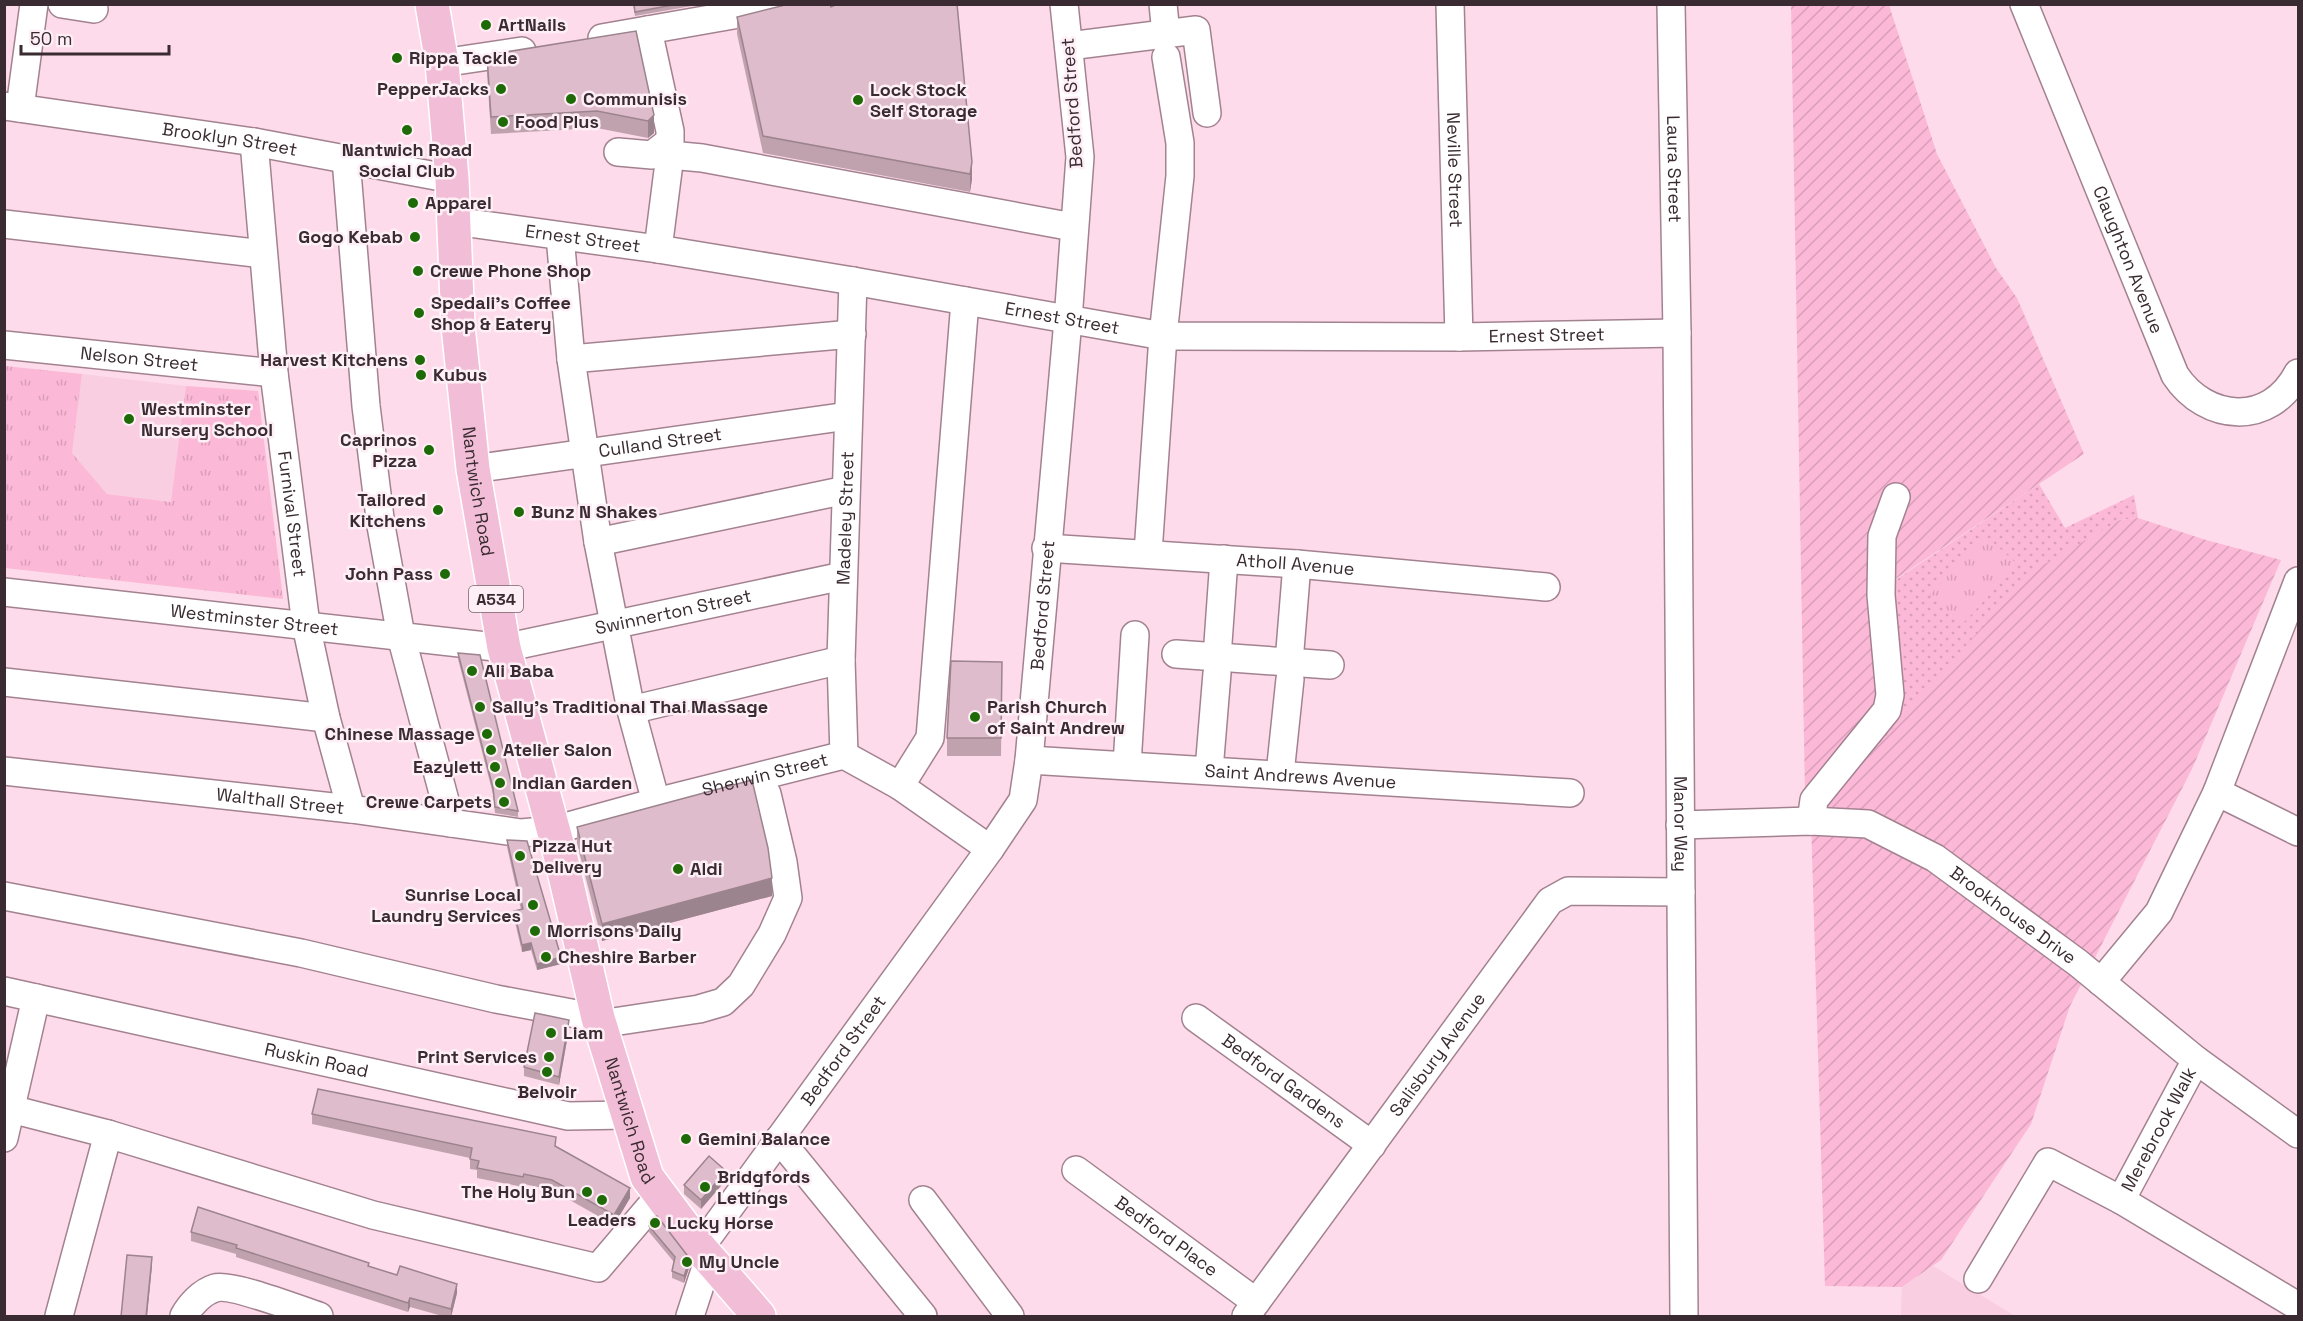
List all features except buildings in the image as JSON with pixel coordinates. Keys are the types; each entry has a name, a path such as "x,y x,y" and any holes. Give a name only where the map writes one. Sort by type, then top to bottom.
{"main road":[{"name":"Nantwich Road","path":"432,4 442,63 452,179 458,326 473,469 504,648 554,830 599,1021 647,1177 704,1253 759,1317"}],"street":[{"path":"12,107 34,4"},
{"path":"62,4 93,9"},
{"path":"577,42 796,4"},
{"name":"Bedford Street","path":"690,1317 704,1253 779,1139 990,849 1023,800 1029,760 1080,157 1064,4"},
{"path":"1148,553 1163,336 1180,176 1180,143 1166,45 1163,4"},
{"name":"Neville Street","path":"1450,4 1459,337"},
{"name":"Laura Street","path":"1671,4 1677,333"},
{"name":"Claughton Avenue","path":"2024,4 2175,375 2182,385 2190,394 2211,407 2240,412 2254,410 2277,399 2287,390 2298,374"},
{"path":"618,152 652,155 670,141 670,131 648,30"},
{"path":"1069,46 1166,45 1196,30 1207,113"},
{"path":"442,63 542,49"},
{"name":"Brooklyn Street","path":"12,107 254,142 452,179"},
{"name":"Furnival Street","path":"254,142 274,373 306,625 326,718 351,809"},
{"path":"658,249 670,155 702,158 1074,227"},
{"path":"346,159 373,469 400,636 451,823"},
{"name":"Ernest Street","path":"454,220 658,249 1163,336 1459,337 1677,333"},
{"path":"4,224 263,254"},
{"path":"560,236 571,359 612,625 631,710 656,802"},
{"name":"Madeley Street","path":"844,755 841,660 853,281"},
{"path":"900,786 930,738 965,301"},
{"name":"Manor Way","path":"1677,333 1684,1317"},
{"path":"571,359 852,334"},
{"name":"Nelson Street","path":"4,345 274,373"},
{"name":"Culland Street","path":"473,469 848,416"},
{"path":"598,542 846,490"},
{"path":"1811,821 1814,800 1887,710 1890,694 1881,595 1882,536 1896,497"},
{"name":"Atholl Avenue","path":"1046,548 1297,564 1546,587"},
{"path":"1209,770 1224,559"},
{"path":"1280,774 1297,564"},
{"name":"Swinnerton Street","path":"504,648 843,576"},
{"path":"2101,982 2159,912 2217,792 2298,581"},
{"name":"Westminster Street","path":"4,592 504,648"},
{"path":"1127,765 1136,634"},
{"path":"631,710 841,660"},
{"path":"1175,662 1327,673"},
{"path":"4,682 326,718"},
{"name":"Sherwin Street","path":"554,830 844,755 900,786 990,849"},
{"name":"Saint Andrews Avenue","path":"1029,760 1570,793"},
{"name":"Walthall Street","path":"4,771 351,809 521,833 554,830"},
{"path":"2217,792 2298,832"},
{"path":"4,896 301,953 599,1021 699,1009 723,1002 741,985 772,934 788,898 783,862 767,794"},
{"name":"Brookhouse Drive","path":"1680,825 1811,821 1868,824 1935,858 2078,963 2196,1060 2298,1134"},
{"name":"Salisbury Avenue","path":"1251,1310 1550,901 1568,891 1681,892"},
{"name":"Ruskin Road","path":"4,991 568,1116 628,1115"},
{"path":"4,1138 36,998"},
{"name":"Bedford Gardens","path":"1196,1018 1372,1145"},
{"name":"Merebrook Walk","path":"2121,1200 2196,1060"},
{"path":"11,1109 108,1134 373,1215 598,1268 661,1194"},
{"path":"59,1317 108,1134"},
{"path":"779,1139 923,1317"},
{"path":"1978,1279 2048,1162 2121,1200 2296,1305"},
{"name":"Bedford Place","path":"1076,1170 1251,1310"},
{"path":"923,1200 1010,1317"},
{"path":"184,1317 200,1297 215,1288 231,1288 319,1317"}],"shaded area":[{"name":"Westminster Nursery School","path":"82,374 186,386 172,502 107,494 72,453"},
{"path":"1933,1266 2015,1316 1901,1316 1902,1287"}],"green space":[{"path":"1791,5 1889,5 1937,154 1996,268 2017,298 2084,454 1894,580 1880,702 1805,796"},
{"path":"5,366 82,374 72,453 107,494 171,502 186,386 258,391 283,599 5,568"},
{"path":"2039,484 2065,528 2134,495 2138,518 2120,520 1811,821 1894,581"},
{"path":"2138,518 2206,540 2281,560 2192,769 2070,1006 2031,1124 1941,1260 1902,1287 1825,1286 1811,821 2031,572 2120,520"},
{"path":"1985,535 2017,564 1962,625 1930,595"}],"place":[{"name":"ArtNails","path":"486,25"},
{"name":"Rippa Tackle","path":"397,58"},
{"name":"PepperJacks","path":"501,89"},
{"name":"Communisis","path":"571,99"},
{"name":"Lock Stock Self Storage","path":"858,100"},
{"name":"Food Plus","path":"503,122"},
{"name":"Nantwich Road Social Club","path":"407,130"},
{"name":"Apparel","path":"413,203"},
{"name":"Gogo Kebab","path":"415,237"},
{"name":"Crewe Phone Shop","path":"418,271"},
{"name":"Spedali's Coffee Shop & Eatery","path":"419,313"},
{"name":"Harvest Kitchens","path":"420,360"},
{"name":"Kubus","path":"421,375"},
{"name":"Westminster Nursery School","path":"129,419"},
{"name":"Caprinos Pizza","path":"429,450"},
{"name":"Tailored Kitchens","path":"438,510"},
{"name":"Bunz N Shakes","path":"519,512"},
{"name":"John Pass","path":"445,574"},
{"name":"Ali Baba","path":"472,671"},
{"name":"Sally's Traditional Thai Massage","path":"480,707"},
{"name":"Parish Church of Saint Andrew","path":"975,717"},
{"name":"Chinese Massage","path":"487,734"},
{"name":"Atelier Salon","path":"491,750"},
{"name":"Eazylett","path":"495,767"},
{"name":"Indian Garden","path":"500,783"},
{"name":"Crewe Carpets","path":"504,802"},
{"name":"Pizza Hut Delivery","path":"520,856"},
{"name":"Aldi","path":"678,869"},
{"name":"Sunrise Local Laundry Services","path":"533,905"},
{"name":"Morrisons Daily","path":"535,931"},
{"name":"Cheshire Barber","path":"546,957"},
{"name":"Liam","path":"551,1033"},
{"name":"Print Services","path":"549,1057"},
{"name":"Belvoir","path":"547,1072"},
{"name":"Gemini Balance","path":"686,1139"},
{"name":"Bridgfords Lettings","path":"705,1187"},
{"name":"The Holy Bun","path":"587,1192"},
{"name":"Leaders","path":"602,1200"},
{"name":"Lucky Horse","path":"655,1223"},
{"name":"My Uncle","path":"687,1262"}]}
